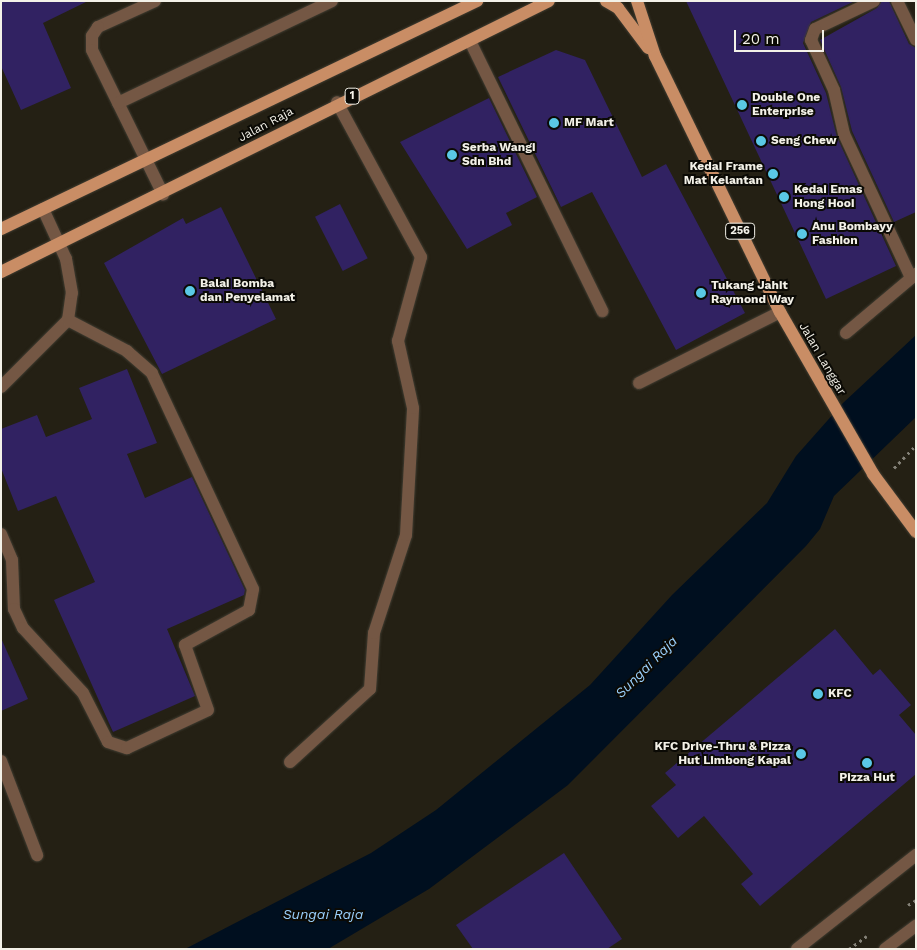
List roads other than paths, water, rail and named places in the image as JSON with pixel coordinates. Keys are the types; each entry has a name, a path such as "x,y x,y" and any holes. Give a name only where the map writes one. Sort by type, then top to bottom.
{"main road":[{"name":"Jalan Raja","path":"1,229 476,1"},
{"path":"546,3 558,1"},
{"name":"Jalan Langgar","path":"606,1 618,8 654,56"},
{"name":"Jalan Langgar","path":"637,1 654,56 780,312 877,478 916,532"},
{"name":"Jalan Raja","path":"1,272 163,194 338,102 470,41 546,3"}],"street":[{"path":"155,1 98,27 92,36 92,50 163,194"},
{"path":"118,103 332,1"},
{"path":"846,333 913,276 844,134 834,90 811,40 815,30 874,1"},
{"path":"897,1 916,40"},
{"path":"470,41 602,311"},
{"path":"290,762 370,689 374,633 406,535 413,408 398,341 421,257 338,102"},
{"path":"1,387 68,320 72,292 60,244 43,209"},
{"path":"639,383 780,312"},
{"path":"1,534 12,560 14,609 23,628 83,693 108,742 127,748 208,710 185,646 249,610 253,589 152,373 127,350 68,320"},
{"path":"1,761 37,854"},
{"path":"797,949 916,855"},
{"path":"885,949 916,926"}],"water":[{"name":"Sungai Raja","path":"916,335 916,417 834,496 820,529 806,546 568,785 429,889 328,949 185,949 371,853 436,810 590,685 672,595 767,503 796,456 843,403"}],"place":[{"name":"Double One Enterprise","path":"742,105"},
{"name":"MF Mart","path":"554,123"},
{"name":"Seng Chew","path":"761,141"},
{"name":"Serba Wangi Sdn Bhd","path":"452,155"},
{"name":"Kedai Frame Mat Kelantan","path":"773,174"},
{"name":"Kedai Emas Hong Hooi","path":"784,197"},
{"name":"Anu Bombayy Fashion","path":"802,234"},
{"name":"Balai Bomba dan Penyelamat","path":"190,291"},
{"name":"Tukang Jahit Raymond Way","path":"701,293"},
{"name":"KFC","path":"818,694"},
{"name":"KFC Drive-Thru & Pizza Hut Limbong Kapal","path":"801,754"},
{"name":"Pizza Hut","path":"867,763"}]}
